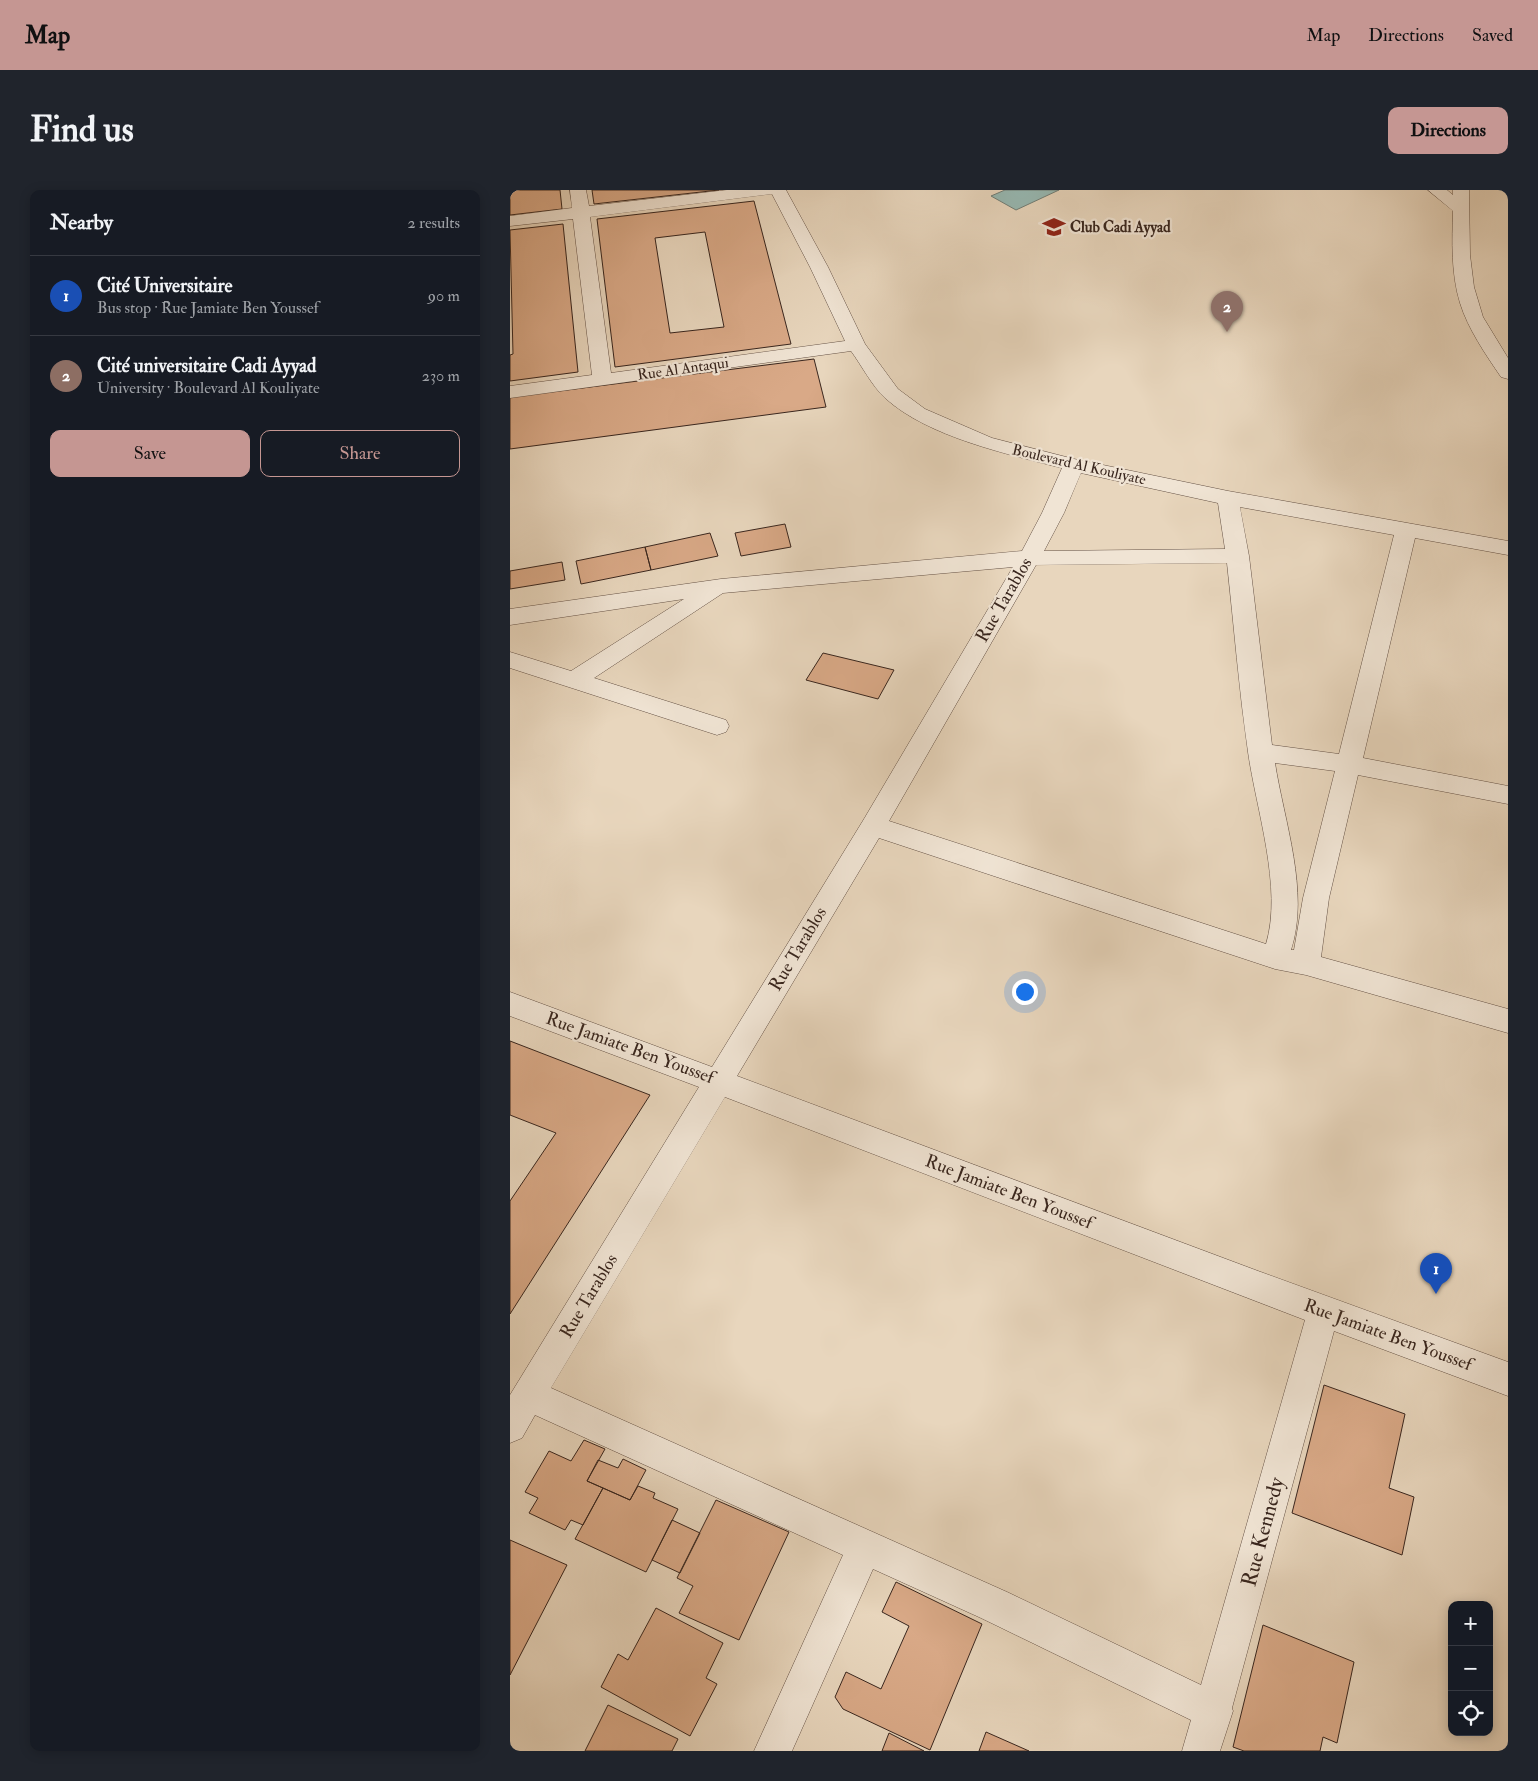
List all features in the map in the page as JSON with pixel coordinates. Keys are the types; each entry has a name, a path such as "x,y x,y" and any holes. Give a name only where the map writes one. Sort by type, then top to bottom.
{"street":[{"path":"578,190 602,380"},
{"path":"510,221 769,190"},
{"name":"Boulevard Al Kouliyate","path":"778,190 819,267 856,345 891,394 918,413 984,442 1074,465 1228,498 1406,528 1508,548"},
{"path":"1436,190 1462,210"},
{"path":"1462,190 1463,266 1467,293 1474,316 1508,374"},
{"name":"Rue Al Antaqui","path":"510,392 856,345"},
{"name":"Rue Tarablos","path":"510,1426 719,1081 786,966 873,826 1030,558 1053,513 1074,465"},
{"path":"1228,498 1238,556 1260,752 1280,853 1285,894 1283,931 1275,958"},
{"path":"1306,964 1316,898 1406,528"},
{"path":"510,617 721,586 1030,558 1238,556"},
{"path":"574,680 721,586"},
{"path":"510,660 717,726"},
{"path":"1260,752 1348,764 1508,795"},
{"path":"873,826 1275,958 1306,964 1508,1021"},
{"name":"Rue Jamiate Ben Youssef","path":"510,1004 719,1081 1323,1312 1508,1379"},
{"name":"Rue Kennedy","path":"1201,1751 1214,1711 1323,1312"},
{"path":"528,1395 864,1548 994,1604 1214,1711"},
{"path":"773,1751 864,1548"}],"water":[{"path":"1005,190 1059,190 1016,210 991,196"}],"building":[{"path":"510,190 560,190 562,209 510,215"},
{"path":"592,190 719,190 594,204"},
{"path":"754,201 791,344 615,367 597,219","holes":["705,232 724,327 670,333 655,238"]},
{"path":"563,224 578,372 510,381 510,355 513,354 510,230"},
{"path":"814,359 826,407 510,449 510,397"},
{"path":"785,524 791,547 741,556 735,533"},
{"path":"710,533 718,556 651,570 645,547"},
{"path":"645,547 651,570 581,584 576,561"},
{"path":"562,562 565,580 510,589 510,571"},
{"path":"823,653 894,670 878,699 806,680"},
{"path":"510,1041 650,1095 510,1314 510,1201 556,1133 510,1115"},
{"path":"1324,1385 1405,1414 1389,1488 1414,1497 1402,1555 1292,1513"},
{"path":"584,1440 605,1449 587,1481 603,1488 583,1525 571,1520 565,1530 529,1513 538,1498 525,1492 549,1451 571,1461"},
{"path":"623,1459 646,1470 630,1500 587,1481 598,1460 618,1468"},
{"path":"638,1486 655,1493 653,1498 678,1509 646,1572 575,1539 603,1488 630,1500"},
{"path":"716,1500 789,1532 739,1640 679,1613 693,1586 677,1578"},
{"path":"672,1520 700,1533 680,1573 652,1560"},
{"path":"510,1540 567,1565 510,1675"},
{"path":"896,1582 982,1624 930,1750 843,1709 835,1697 846,1672 881,1689 909,1626 882,1612"},
{"path":"656,1608 723,1643 706,1678 717,1684 690,1736 601,1687 618,1654 628,1660"},
{"path":"1263,1625 1354,1662 1337,1743 1323,1737 1320,1751 1244,1751 1233,1747"},
{"path":"608,1705 678,1739 672,1751 585,1751"},
{"path":"986,1732 1029,1751 979,1751"},
{"path":"889,1733 924,1751 882,1751"}],"place":[{"name":"Club Cadi Ayyad","path":"1054,227"},
{"name":"Cité universitaire Cadi Ayyad","path":"1227,332"},
{"name":"Cité Universitaire","path":"1436,1294"}]}
